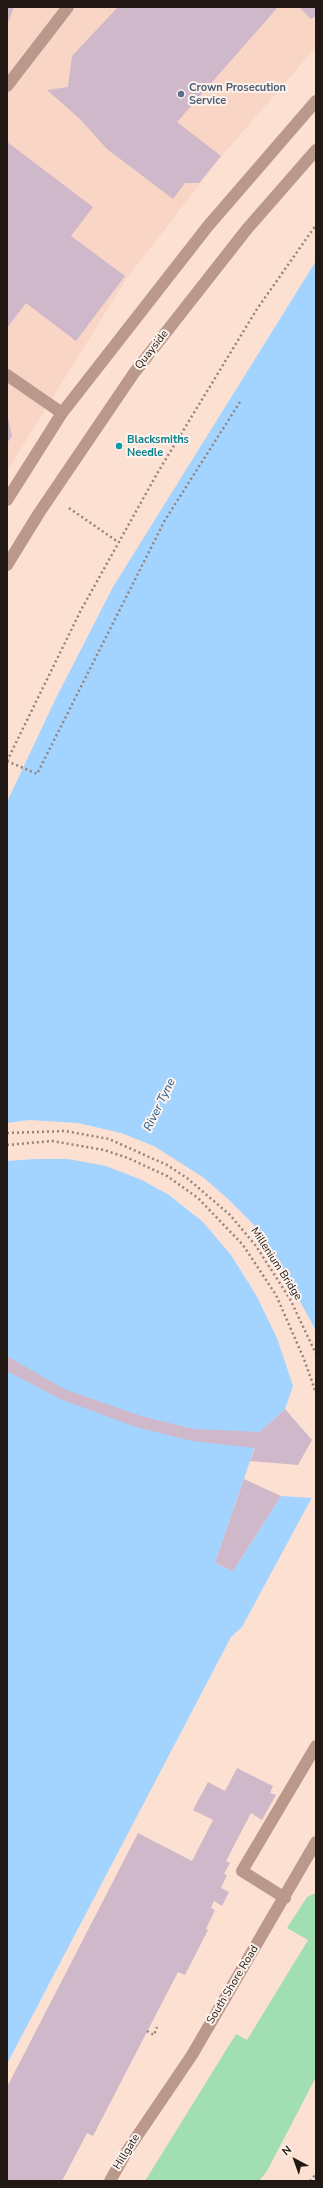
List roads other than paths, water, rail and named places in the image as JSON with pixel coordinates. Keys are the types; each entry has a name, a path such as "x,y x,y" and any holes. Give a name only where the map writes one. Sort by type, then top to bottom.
{"street":[{"path":"7,86 68,7"},
{"path":"7,500 62,413 208,226 316,102"},
{"name":"Quayside","path":"7,565 43,506 134,373 247,229 316,150"},
{"path":"7,375 62,413"},
{"path":"285,1898 242,1871 316,1746"},
{"name":"South Shore Road","path":"146,2124 192,2055 285,1898 316,1842"},
{"name":"Hillgate","path":"110,2181 146,2124"}],"water":[{"name":"River Tyne","path":"316,261 316,1490 242,1627 231,1637 7,2064 7,802 55,700 113,587"}],"place":[{"name":"Crown Prosecution Service","path":"181,94"},
{"name":"Blacksmiths Needle","path":"119,446"}]}
